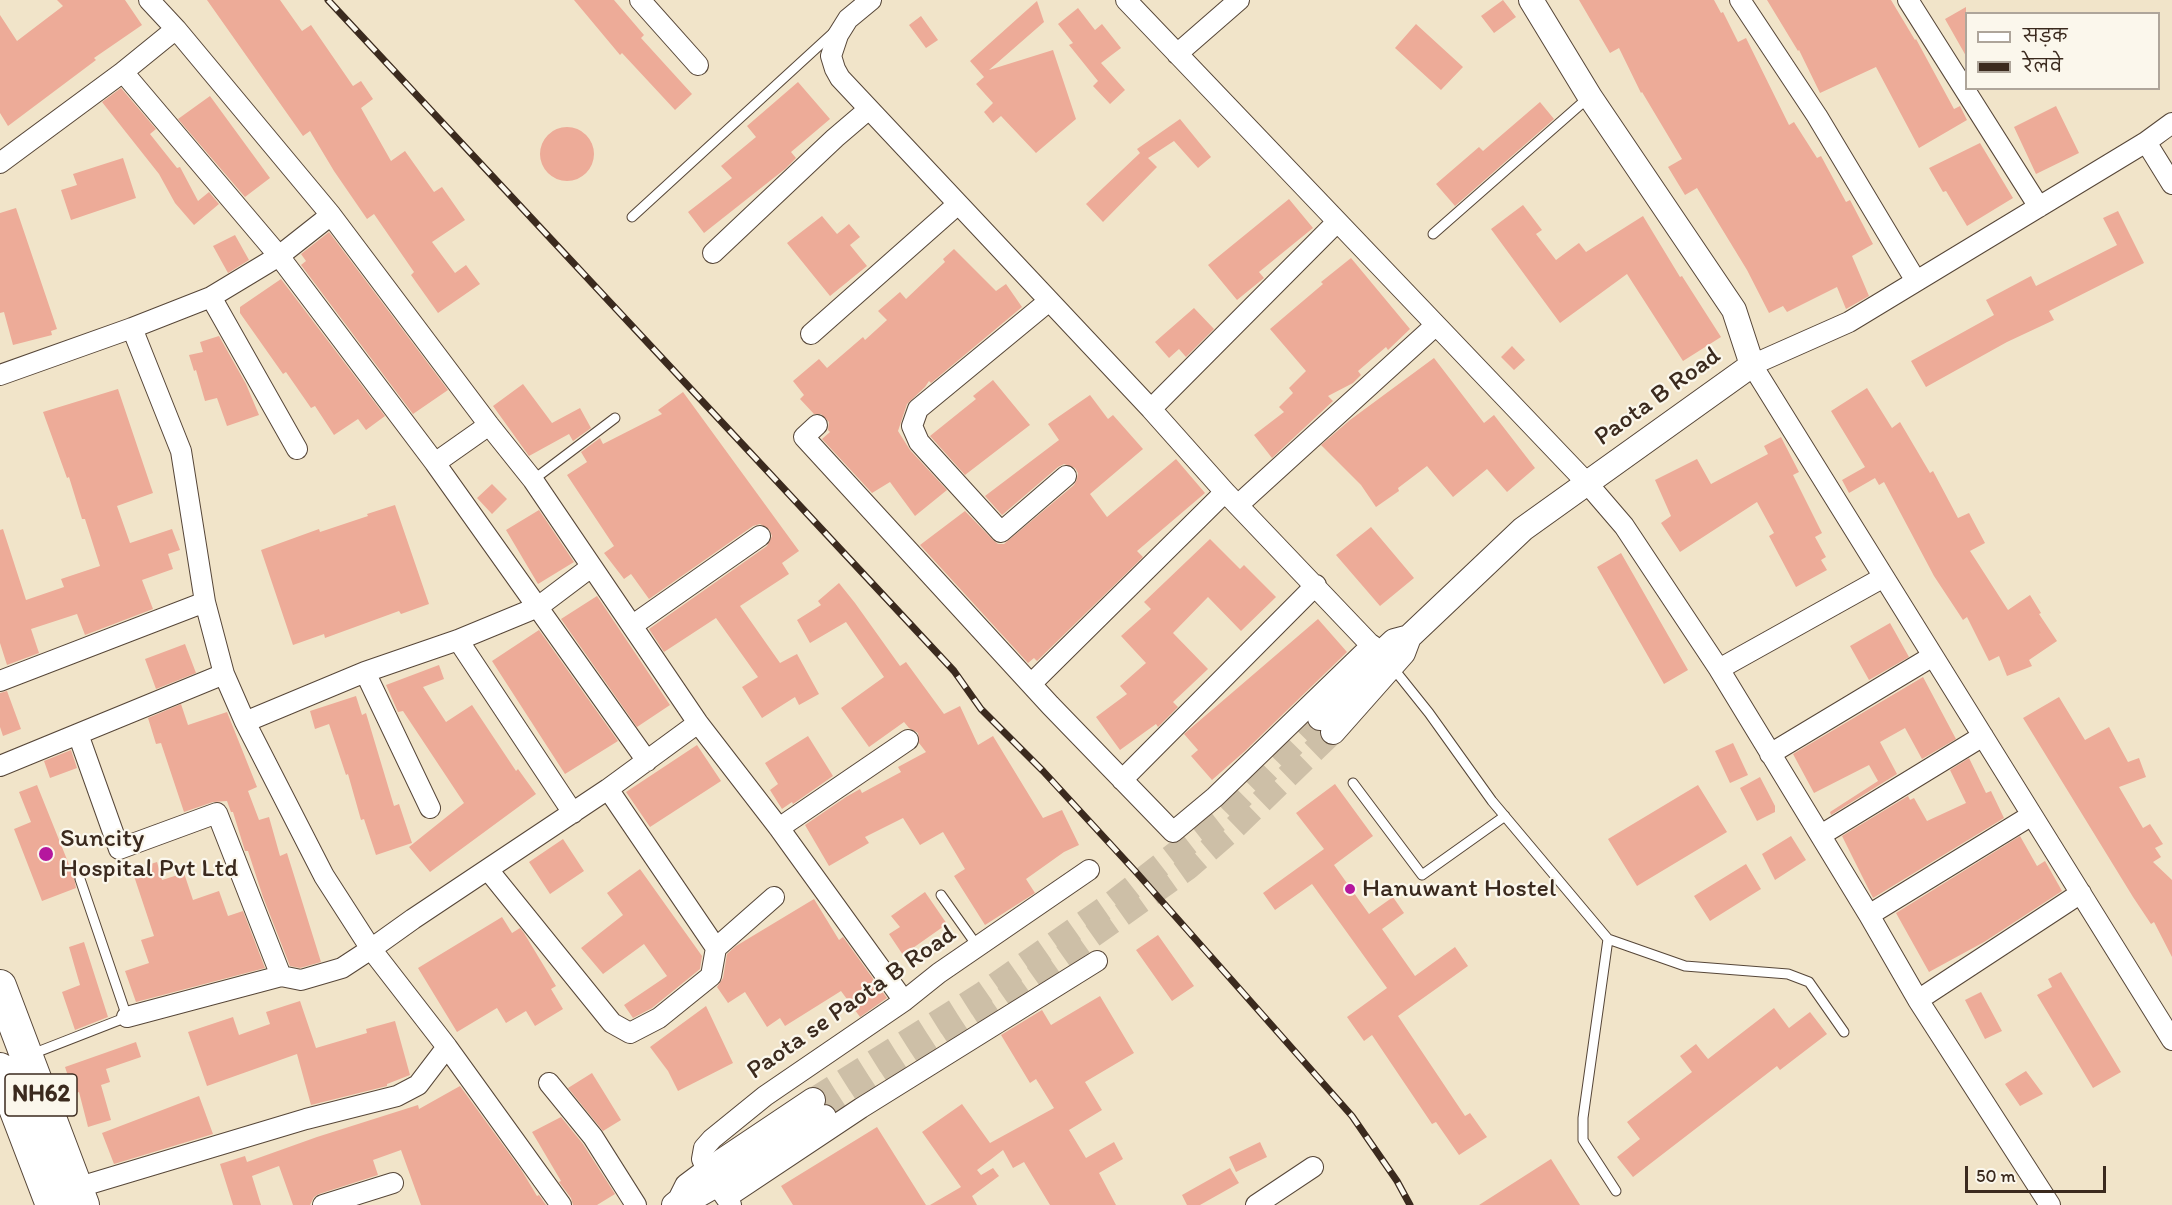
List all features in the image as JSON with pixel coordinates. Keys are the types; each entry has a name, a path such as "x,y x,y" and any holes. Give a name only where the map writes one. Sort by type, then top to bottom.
{"highway":[{"name":"NH62","path":"0,986 13,1063 70,1199"}],"street":[{"path":"149,0 332,215 532,480 698,723 779,828 904,1001"},
{"path":"640,0 698,65"},
{"path":"817,425 804,437 1031,684 1173,832 1381,655 840,78 831,56 838,34 848,19 871,0"},
{"path":"1126,0 1587,483 1624,526 1719,669 1821,835 1918,1000 2050,1205"},
{"path":"1177,54 1239,0"},
{"name":"Paota B Road","path":"1326,725 1394,641 1409,637 1523,530 1752,365 1734,310 1590,97 1531,0"},
{"path":"1740,0 1817,116 1916,281"},
{"path":"1908,0 2039,207"},
{"path":"0,163 123,72 176,29"},
{"path":"123,72 279,256 435,463 646,761"},
{"path":"713,253 869,109"},
{"path":"2172,123 2146,142 1849,322 1752,365 2172,1040"},
{"path":"2146,142 2172,184"},
{"path":"811,334 958,204"},
{"path":"0,375 211,297 279,256 332,215"},
{"path":"1150,409 1337,222"},
{"path":"211,297 297,449"},
{"path":"1049,301 918,409 912,426 919,442 1001,532 1066,476"},
{"path":"1031,684 1232,498 1436,325"},
{"path":"132,328 181,451 205,603 224,674 245,722 324,876 371,949 447,1047 561,1205"},
{"path":"435,463 489,424"},
{"path":"633,625 760,536"},
{"path":"245,722 366,672 458,640 538,607 591,567"},
{"path":"1719,669 1884,577"},
{"path":"1122,780 1316,585"},
{"path":"0,681 205,603"},
{"path":"458,640 573,813"},
{"path":"1770,754 1933,656"},
{"path":"366,672 430,808"},
{"path":"0,766 224,674"},
{"path":"127,1017 281,976 301,980 342,968 489,871 608,789 698,723"},
{"path":"78,734 119,849 217,813 281,976"},
{"path":"1821,835 1983,736"},
{"path":"779,828 908,740"},
{"path":"608,789 716,948"},
{"path":"1869,915 2032,815"},
{"name":"Paota se Paota B Road","path":"720,1190 702,1159 704,1148 712,1139 765,1096 1089,870"},
{"path":"489,871 612,1023 630,1032 659,1018 711,976 716,948 774,897"},
{"path":"1918,1000 2081,893"},
{"path":"677,1202 720,1190 861,1108 1097,960"},
{"path":"70,1199 306,1119 397,1096 418,1085 447,1047"},
{"path":"549,1083 593,1137 636,1205"},
{"path":"720,1190 818,1109"},
{"path":"1256,1205 1313,1167"},
{"path":"323,1205 393,1183"}],"lane":[{"path":"632,217 848,19"},
{"path":"1433,234 1590,97"},
{"path":"532,480 615,418"},
{"path":"1381,655 1430,712 1504,816 1608,939 1685,966 1788,974 1809,982 1844,1032"},
{"path":"1353,783 1422,875 1504,816"},
{"path":"13,1063 127,1017 80,879"},
{"path":"941,896 978,947"},
{"path":"1608,939 1582,1118 1582,1140 1616,1191"}],"building":[{"path":"57,0 125,0 142,25 94,58 96,60 8,126 0,113 0,15 17,41 63,6"},
{"path":"207,0 280,0 302,31 311,25 353,86 361,81 373,99 361,108 391,161 405,151 434,192 442,187 465,220 432,242 455,273 466,265 480,284 438,313 411,275 414,272 374,214 367,219 310,131 303,136"},
{"path":"574,0 614,0 644,35 641,38 692,94 675,110 622,53 620,55"},
{"path":"1503,0 1516,17 1494,33 1481,16"},
{"path":"1579,0 1714,0 1721,13 1723,12 1738,42 1746,38 1789,125 1794,122 1817,158 1821,156 1846,202 1850,200 1873,244 1852,256 1869,296 1846,309 1837,287 1787,312 1783,306 1769,313 1747,270 1697,188 1685,195 1668,167 1682,159 1641,93 1619,48 1610,53"},
{"path":"1767,0 1891,0 1916,39 1954,109 1960,106 1967,120 1919,148 1876,67 1820,93 1799,50"},
{"path":"1037,1 1044,22 989,70 1053,50 1076,119 1036,153 1001,116 993,123 984,112 993,103 976,84 984,77 970,61"},
{"path":"1966,7 1965,54 1945,19"},
{"path":"1078,8 1095,30 1102,24 1121,48 1101,63 1125,90 1110,104 1093,86 1098,81 1069,45 1073,43 1058,24"},
{"path":"921,16 938,40 926,48 909,25"},
{"path":"1416,24 1463,67 1441,90 1395,48"},
{"path":"798,82 830,119 791,152 796,158 785,169 704,233 688,212 732,178 721,166 756,137 747,126"},
{"path":"121,88 156,129 150,134 177,168 180,167 198,201 209,192 219,204 194,225 175,203 159,174 102,102"},
{"path":"210,96 270,178 245,197 178,119"},
{"path":"1540,102 1554,119 1455,206 1436,184 1479,147 1483,151"},
{"path":"2056,106 2079,153 2036,174 2014,127"},
{"path":"1180,119 1211,157 1198,168 1174,141 1148,158 1157,167 1103,222 1086,204 1140,153 1137,149"},
{"path":"567,127 577,129 586,135 592,144 594,154 592,164 586,173 577,179 567,181 557,179 548,173 542,164 540,154 542,144 548,135 557,129"},
{"path":"1980,143 2013,198 1967,226 1929,168"},
{"path":"123,158 136,198 71,220 61,190 77,185 73,174"},
{"path":"1289,199 1313,228 1259,272 1264,278 1237,300 1208,265"},
{"path":"1523,205 1542,230 1536,234 1556,260 1579,243 1586,252 1643,216 1680,277 1682,276 1721,337 1683,361 1627,274 1560,323 1491,229"},
{"path":"16,208 57,329 51,331 52,335 13,345 4,312 0,313 0,213"},
{"path":"2118,211 2144,263 2049,311 2054,320 2007,342 1926,387 1911,361 1994,315 1986,300 2031,276 2036,286 2117,245 2103,218"},
{"path":"822,216 837,234 849,224 860,237 850,245 867,266 830,296 787,243"},
{"path":"329,232 448,390 413,414 301,265 306,261 301,254"},
{"path":"235,235 249,260 228,273 213,246"},
{"path":"954,249 996,291 1006,284 1022,307 931,383 929,381 907,404 898,431 910,450 947,490 915,516 890,482 872,493 822,439 830,432 829,422 821,414 814,414 800,399 804,395 793,381 819,359 827,368 863,337 865,340 887,320 878,311 900,292 906,299 945,262 943,259"},
{"path":"1351,258 1410,329 1388,350 1386,347 1358,371 1361,375 1353,383 1328,396 1333,401 1272,458 1254,435 1284,412 1279,407 1293,393 1289,388 1306,371 1270,329"},
{"path":"281,279 385,416 366,430 358,419 334,435 315,406 311,408 286,372 283,374 240,313 240,307"},
{"path":"1194,308 1214,329 1186,357 1179,349 1169,358 1155,342"},
{"path":"219,336 246,384 259,415 227,426 217,398 205,401 189,355 203,352 200,342"},
{"path":"1512,346 1525,360 1514,370 1501,357"},
{"path":"1434,358 1484,423 1494,415 1535,468 1507,492 1487,469 1453,497 1427,466 1398,488 1399,491 1376,507 1361,485 1321,445 1350,420"},
{"path":"993,380 1030,425 965,475 930,436 976,399 973,396"},
{"path":"523,384 552,423 580,408 591,428 573,441 569,434 529,456 493,406"},
{"path":"1867,388 1892,428 1900,422 1930,473 1933,471 1958,518 1969,513 1985,543 1970,551 2008,610 2030,595 2041,613 2039,614 2057,641 2029,660 2032,666 2007,676 1999,656 1989,661 1967,617 1963,620 1934,576 1884,482 1879,485 1875,478 1849,493 1842,480 1865,467 1831,411"},
{"path":"118,389 153,493 117,506 130,543 172,529 180,550 168,554 173,569 142,580 153,609 85,635 77,614 31,629 39,653 7,665 0,643 0,530 3,529 26,600 64,587 61,579 100,566 85,519 82,519 69,477 67,478 43,412"},
{"path":"683,392 799,551 782,563 789,574 740,606 780,663 797,654 819,694 799,705 795,697 762,718 742,687 758,677 716,618 664,652 649,629 767,546 772,536 769,529 760,524 753,526 649,599 631,574 624,579 604,553 614,546 567,475 587,462 581,452 600,438 603,444 662,414 658,410"},
{"path":"1090,395 1108,419 1113,415 1143,449 1090,494 1107,517 1176,459 1205,493 1137,551 1143,557 1037,661 1034,658 1028,663 920,545 965,511 993,540 998,544 1004,544 1074,485 1078,473 1075,468 1064,464 1002,515 985,496 1059,440 1048,424"},
{"path":"1781,437 1799,472 1793,475 1822,533 1815,537 1826,557 1821,560 1827,570 1796,587 1769,536 1774,533 1757,502 1680,552 1661,523 1671,516 1655,480 1697,459 1711,484 1768,454 1764,446"},
{"path":"492,484 507,499 492,514 477,498"},
{"path":"395,505 429,604 401,614 399,611 325,638 324,634 293,645 261,550 319,529 320,532 368,516 367,514"},
{"path":"539,510 574,562 538,584 506,530"},
{"path":"1371,527 1414,578 1380,606 1336,555"},
{"path":"1210,539 1240,569 1244,565 1276,597 1241,631 1208,597 1173,633 1208,669 1173,702 1178,707 1158,727 1156,724 1120,750 1096,717 1127,694 1120,686 1146,663 1121,636 1151,609 1144,602"},
{"path":"1621,553 1688,670 1664,684 1597,567"},
{"path":"839,583 900,666 906,662 944,714 960,706 978,745 993,736 1043,818 1062,810 1079,845 1064,852 1026,879 1035,893 985,925 954,876 965,869 943,832 920,845 903,818 865,837 869,843 829,866 805,825 860,789 862,793 901,772 898,767 926,752 919,743 918,733 904,722 869,747 841,708 884,677 846,622 810,643 797,620 821,605 818,601"},
{"path":"597,596 670,705 637,727 561,619"},
{"path":"1318,619 1347,652 1212,780 1191,756 1198,750 1184,734"},
{"path":"1890,623 1909,657 1869,680 1850,646"},
{"path":"539,630 618,741 565,774 492,661"},
{"path":"185,644 196,673 156,689 145,659"},
{"path":"439,665 444,679 423,687 446,722 472,705 516,771 518,769 536,794 430,872 409,847 464,803 403,711 398,712 386,685"},
{"path":"1923,677 1956,739 1922,759 1905,728 1880,742 1897,774 1831,815 1830,812 1878,781 1869,765 1814,793 1793,754"},
{"path":"7,691 21,729 3,736 0,727 0,693"},
{"path":"356,696 362,715 366,713 394,806 399,804 412,843 376,855 364,819 361,820 348,774 346,775 329,724 315,729 310,711"},
{"path":"2059,697 2085,740 2109,727 2128,762 2139,758 2146,777 2119,787 2143,828 2150,824 2163,844 2155,848 2161,857 2153,862 2172,880 2172,957 2154,922 2151,924 2133,897 2023,718"},
{"path":"181,704 188,725 227,712 257,787 248,791 259,820 269,817 280,856 287,853 321,962 300,968 290,966 227,801 213,802 184,812 161,743 156,744 148,718"},
{"path":"808,736 833,776 782,809 770,790 778,784 765,763"},
{"path":"1733,743 1748,775 1730,783 1715,751"},
{"path":"697,745 721,781 650,827 626,792"},
{"path":"71,750 77,768 50,778 44,761"},
{"path":"1969,758 1986,793 1991,791 2004,818 1873,898 1842,836 1908,796 1910,800 1914,798 1927,821 1966,803 1950,770"},
{"path":"1760,777 1775,806 1775,812 1757,821 1740,788"},
{"path":"1335,784 1373,836 1334,865 1369,914 1393,897 1404,913 1382,929 1415,976 1455,947 1468,966 1398,1016 1465,1116 1470,1113 1487,1137 1459,1155 1436,1122 1432,1124 1372,1035 1364,1041 1347,1017 1387,988 1312,884 1275,910 1263,893 1324,849 1296,813"},
{"path":"37,785 74,877 76,888 42,901 14,829 31,822 19,792"},
{"path":"1698,785 1727,832 1637,886 1608,839"},
{"path":"1791,836 1806,860 1775,880 1762,854"},
{"path":"2020,836 2037,866 2045,861 2062,891 1984,942 1929,972 1896,913"},
{"path":"563,839 584,871 550,894 529,862"},
{"path":"157,862 162,880 184,873 193,900 219,891 228,916 243,911 265,968 136,1002 125,971 149,963 141,940 154,936 132,870"},
{"path":"1746,864 1761,889 1710,921 1694,896"},
{"path":"640,869 702,956 700,969 652,1008 633,1018 624,1005 667,976 644,944 603,974 581,948 623,915 607,893"},
{"path":"925,892 947,924 903,955 889,934 900,927 891,916"},
{"path":"814,899 839,940 843,937 887,998 860,1017 841,991 785,1026 780,1018 767,1027 745,992 728,1003 717,987 723,978 727,954 736,946"},
{"path":"502,917 512,933 520,928 524,933 556,986 551,989 563,1009 535,1026 526,1011 506,1023 497,1008 457,1032 418,968"},
{"path":"1158,935 1194,986 1172,1001 1136,950"},
{"path":"84,942 108,1017 75,1030 62,992 80,985 69,947"},
{"path":"2061,972 2121,1072 2093,1088 2037,995 2052,987 2048,979"},
{"path":"1981,992 2002,1031 1985,1039 1965,1000"},
{"path":"1100,996 1134,1053 1085,1082 1102,1110 1069,1130 1086,1158 1114,1142 1123,1159 1099,1173 1116,1205 1050,1205 1024,1162 1013,1168 1003,1150 977,1170 981,1175 993,1168 999,1176 972,1196 977,1205 930,1205 961,1187 922,1132 962,1104 990,1143 1054,1108 1036,1079 1030,1083 1001,1035 1042,1010 1051,1025"},
{"path":"300,1001 316,1048 367,1033 366,1029 395,1021 410,1075 387,1084 387,1086 311,1105 297,1054 207,1086 188,1032 233,1017 239,1035 270,1024 266,1012"},
{"path":"706,1006 733,1063 678,1091 668,1071 650,1047"},
{"path":"1774,1008 1789,1028 1810,1012 1827,1034 1780,1070 1777,1066 1633,1177 1617,1157 1640,1139 1627,1122 1692,1072 1680,1056 1696,1044 1708,1059"},
{"path":"136,1042 141,1057 106,1069 110,1082 101,1085 111,1120 88,1127 79,1092 74,1094 65,1067"},
{"path":"2026,1071 2043,1094 2020,1106 2005,1084"},
{"path":"592,1073 621,1120 603,1131 568,1088"},
{"path":"460,1086 522,1171 537,1196 539,1195 546,1205 421,1205 401,1150 373,1160 378,1175 319,1194 314,1197 310,1205 293,1205 279,1166 252,1176 261,1205 233,1205 220,1164 245,1156 247,1162 418,1105 419,1109"},
{"path":"199,1096 213,1134 114,1164 102,1133"},
{"path":"561,1117 583,1144 615,1194 597,1205 573,1205 532,1132"},
{"path":"877,1127 926,1205 793,1205 781,1186"},
{"path":"1260,1142 1267,1157 1236,1172 1229,1157"},
{"path":"1551,1159 1580,1205 1479,1205"},
{"path":"1230,1168 1239,1183 1200,1205 1187,1205 1182,1195"}],"tunnel":[{"path":"813,1100 982,994 1112,903 1222,817 1320,718"},
{"path":"824,1117 991,1008 1188,868 1233,829 1333,732"}],"railway":[{"path":"328,0 954,671 981,709 1043,771 1136,872 1352,1116 1397,1181 1410,1205"}],"place":[{"name":"Suncity Hospital Pvt Ltd","path":"46,854"},
{"name":"Hanuwant Hostel","path":"1350,889"}]}
